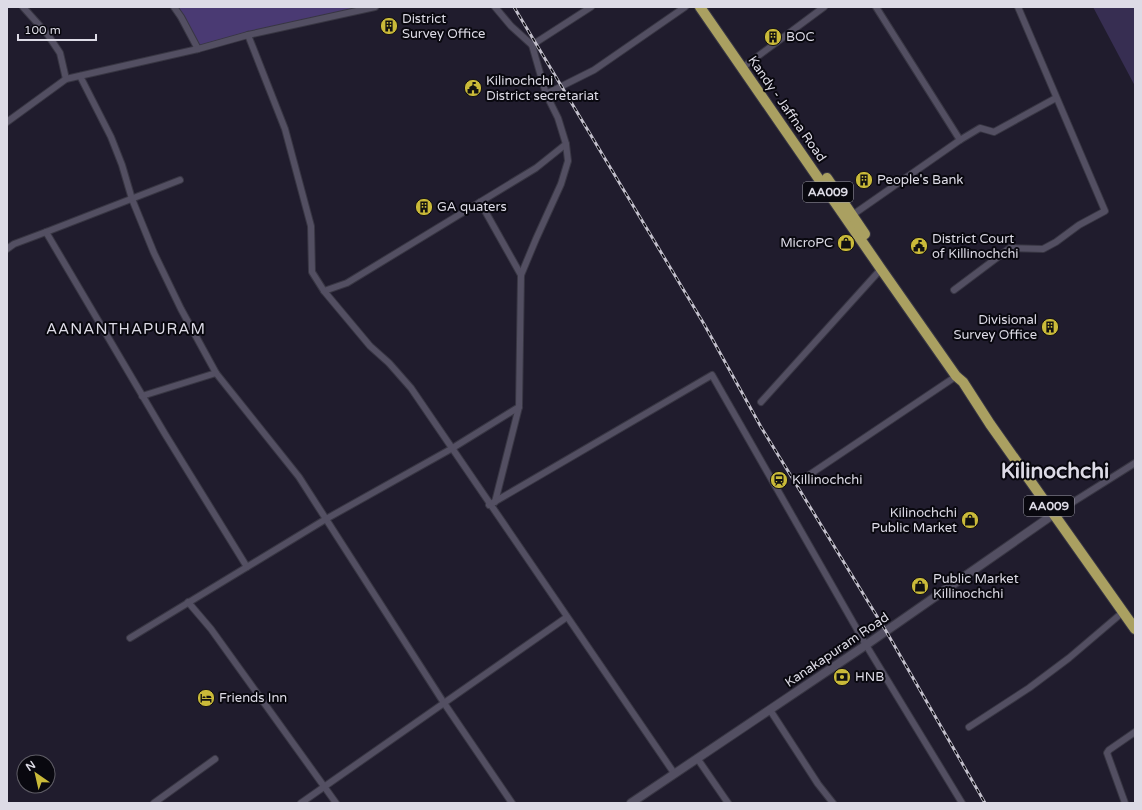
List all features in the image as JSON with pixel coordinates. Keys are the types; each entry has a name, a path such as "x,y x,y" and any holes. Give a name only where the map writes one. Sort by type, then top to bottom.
{"highway":[{"name":"Kandy - Jaffna Road","path":"700,7 745,66"},
{"name":"Kandy - Jaffna Road","path":"708,7 745,66 1135,629"},
{"name":"Kandy - Jaffna Road","path":"849,217 881,269 960,377"}],"street":[{"path":"23,7 48,34 60,53 66,79"},
{"path":"174,7 198,49"},
{"path":"8,119 66,79 198,49 248,35 375,7"},
{"path":"492,503 519,407 521,275 561,184 568,161 566,144 558,118 546,94 532,45 511,26 495,7"},
{"path":"532,45 591,7"},
{"path":"546,94 594,70 685,7"},
{"path":"745,66 824,7"},
{"path":"876,7 960,140"},
{"path":"954,290 1010,248 1043,249 1056,242 1079,225 1105,211 1018,7"},
{"path":"248,35 285,129 311,226 312,272 324,291 370,346 389,363 410,388 451,449 492,503 567,617 674,773"},
{"path":"80,76 111,137 122,164 132,199 154,253 181,309 216,373 299,477 444,703 512,803"},
{"path":"849,217 960,140 980,128 994,132 1056,98"},
{"path":"324,291 347,283 536,168 566,144"},
{"path":"7,249 14,244 180,180"},
{"path":"480,202 521,275"},
{"path":"46,232 142,396 247,566"},
{"path":"761,402 881,269"},
{"path":"142,396 216,373"},
{"path":"492,503 712,375 866,645 962,803"},
{"path":"803,478 960,377"},
{"path":"130,638 326,519 451,449 519,407"},
{"path":"1054,514 1135,463"},
{"name":"Kanakapuram Road","path":"631,803 866,645 1054,514"},
{"path":"188,602 211,629 336,803"},
{"path":"968,727 1029,688 1069,658 1123,612"},
{"path":"301,803 567,617"},
{"path":"770,710 818,784 833,803"},
{"path":"1124,803 1107,753 1135,732"},
{"path":"154,803 215,758"},
{"path":"697,758 728,803"}],"shaded area":[{"path":"170,7 383,7 198,49"},
{"path":"1093,7 1135,7 1135,86"}],"railway":[{"path":"514,7 704,324 761,427 886,631 985,803"}],"place":[{"name":"District Survey Office","path":"389,26"},
{"name":"BOC","path":"773,37"},
{"name":"Kilinochchi District secretariat","path":"473,88"},
{"name":"People's Bank","path":"864,180"},
{"name":"GA quaters","path":"424,207"},
{"name":"MicroPC","path":"846,243"},
{"name":"District Court of Killinochchi","path":"919,246"},
{"name":"Divisional Survey Office","path":"1050,327"},
{"name":"Killinochchi","path":"779,480"},
{"name":"Kilinochchi Public Market","path":"970,520"},
{"name":"Public Market Killinochchi","path":"920,586"},
{"name":"HNB","path":"842,677"},
{"name":"Friends Inn","path":"206,698"}],"district":[{"name":"AANANTHAPURAM","path":"126,329"},
{"name":"Kilinochchi","path":"1055,471"}]}
